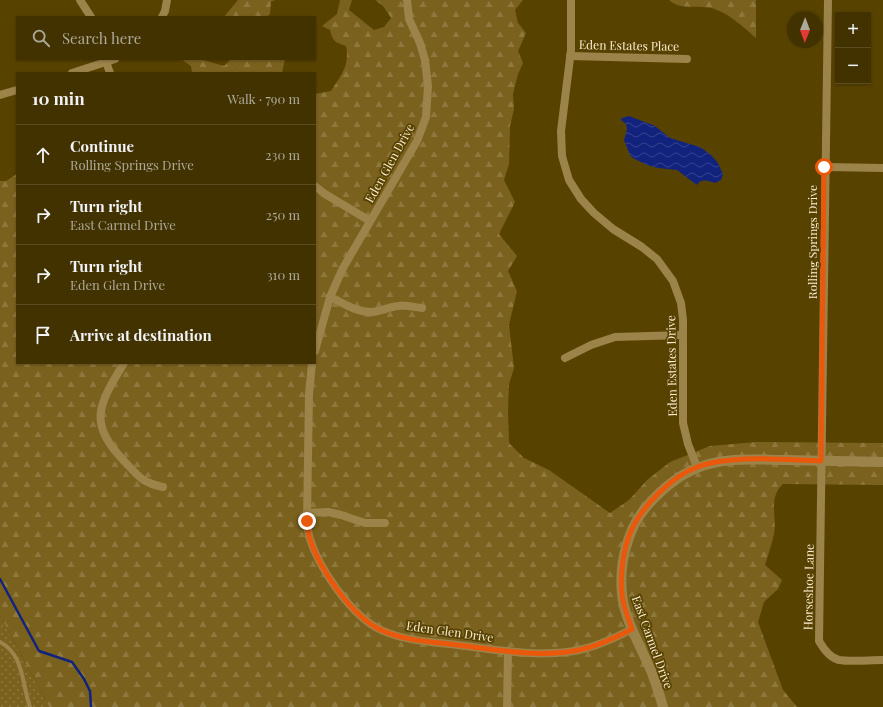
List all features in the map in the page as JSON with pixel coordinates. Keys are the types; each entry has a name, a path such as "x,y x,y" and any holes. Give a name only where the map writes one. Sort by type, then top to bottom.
{"street":[{"path":"80,0 89,16"},
{"path":"162,16 167,0"},
{"name":"Eden Glen Drive","path":"316,347 330,297 343,268 418,141 426,117 428,86 425,60 420,43 409,19 407,0"},
{"name":"Eden Estates Drive","path":"571,0 572,28 561,131 562,156 569,180 580,199 613,229 642,247 657,259 673,282 679,295 683,320 683,423 688,444 697,467"},
{"name":"Rolling Springs Drive","path":"821,461 824,167 828,0"},
{"name":"Eden Estates Place","path":"570,56 687,59"},
{"path":"75,72 106,61 110,72"},
{"path":"0,96 16,90"},
{"path":"824,167 883,168"},
{"name":"Eden Glen Drive","path":"316,187 325,194 370,221"},
{"path":"330,297 356,310 364,311 380,311 398,306 422,308"},
{"path":"565,358 591,345 614,337 683,335"},
{"path":"123,364 106,393 102,407 101,422 104,435 116,453 142,480 153,485 163,487"},
{"name":"Eden Glen Drive","path":"312,364 309,394 307,512 309,535 320,562 344,598 361,617 381,630 407,639 508,651 554,653 579,650 604,643 632,629"},
{"name":"East Carmel Drive","path":"663,707 652,673 632,629 622,595 623,562 631,532 642,512 659,493 680,476 697,467 722,462 752,460 883,462"},
{"name":"Horseshoe Lane","path":"821,461 819,641 822,647 838,660 883,660"},
{"path":"307,512 328,512 341,514 365,524 385,523"},
{"path":"507,707 508,651"}],"lane":[{"path":"0,642 6,646 19,663 24,680 26,696 30,707"}],"green space":[{"path":"238,0 275,0 271,2 270,14 268,16 225,16"},
{"path":"340,0 352,0 349,10 374,30 384,27 391,18 383,6 375,0 523,0 515,10 518,23 526,33 518,51 523,63 518,74 513,94 514,109 510,126 509,164 504,180 515,202 499,234 517,256 508,271 517,291 509,325 514,368 509,384 509,443 524,458 549,470 610,513 629,500 647,480 670,462 710,446 756,442 883,443 883,485 783,484 778,489 774,501 775,528 765,565 782,580 778,589 764,602 758,622 783,690 797,707 49,707 0,615 0,181 6,181 16,175 16,364 316,364 316,94 331,91 346,65 346,46 335,41 330,30 322,26 337,14"},
{"path":"669,0 756,0 756,38 722,12 705,7 680,6"},
{"path":"182,60 203,60 224,66 230,60 285,60 282,72 192,72 191,66"},
{"path":"0,615 49,707 0,707"}],"water":[{"path":"629,116 655,126 670,138 700,147 711,155 718,163 723,174 721,180 715,183 701,181 697,185 677,170 647,165 633,158 630,155 624,140 627,129 626,124 621,120 622,118"}],"waterway":[{"path":"0,579 39,651 72,662 84,679 90,691 91,707"}],"route":[{"path":"307,521 309,535 320,562 344,598 361,617 381,630 407,639 508,651 554,653 579,650 604,643 632,629 622,595 623,562 631,532 642,512 659,493 680,476 697,467 722,462 752,460 821,461 824,325 824,167"}]}
